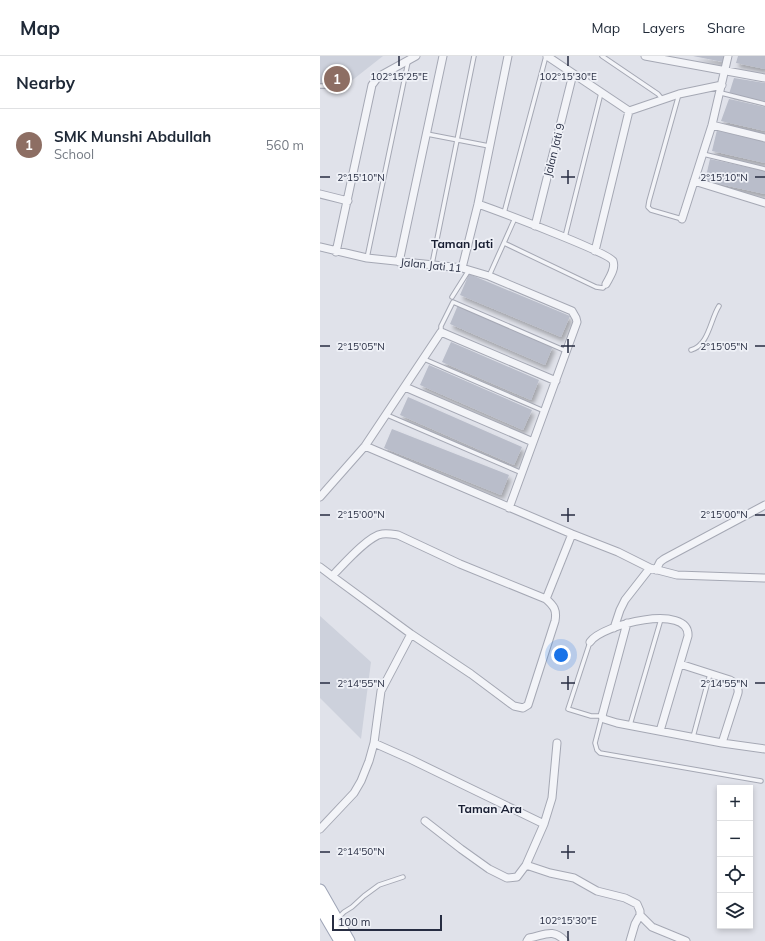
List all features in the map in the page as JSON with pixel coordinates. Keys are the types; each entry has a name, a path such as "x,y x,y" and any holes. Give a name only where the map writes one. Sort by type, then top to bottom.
{"main road":[{"path":"320,890 349,941"},
{"path":"320,907 340,941"}],"street":[{"path":"336,252 372,85 378,77 416,56"},
{"path":"399,262 443,56"},
{"path":"466,268 508,56"},
{"path":"546,56 629,111"},
{"path":"645,56 765,78"},
{"path":"682,219 712,125 721,93 728,56"},
{"name":"Jalan Jati 9","path":"535,226 574,74"},
{"path":"629,111 679,94 722,85"},
{"path":"595,251 629,111"},
{"path":"712,125 765,138"},
{"path":"694,181 765,203"},
{"path":"320,194 348,201"},
{"path":"478,204 504,213 611,259 614,263 614,268 606,284"},
{"name":"Jalan Jati 11","path":"320,247 336,252 368,258 466,268 489,276 572,311 577,322 566,351"},
{"path":"320,497 365,446 442,332 556,381"},
{"path":"510,508 566,351"},
{"path":"405,387 533,442"},
{"path":"365,446 618,552 653,569 677,574 765,578"},
{"path":"614,628 625,600 660,562 765,505"},
{"path":"320,567 332,576 411,634 472,674 514,706 523,708 528,705 555,621 555,609 546,599 460,564 398,535 383,533 370,539 332,576"},
{"path":"546,599 572,534"},
{"path":"590,642 597,635 637,620 662,619 682,623 687,626 689,631 660,731"},
{"path":"627,623 602,716 606,720 692,737 765,749"},
{"path":"320,829 354,793 366,770 374,743 381,691 411,634"},
{"path":"680,664 734,682 738,689 738,694 722,742"},
{"path":"374,743 544,824"},
{"path":"425,821 489,869 507,878 517,877 526,865 544,824 552,798 557,744"},
{"path":"526,865 550,873 574,878 597,891 632,901 637,904 640,915 652,927 686,941"},
{"path":"630,941 634,924 640,915"},
{"path":"527,941 530,938 553,933 559,935 564,941"}],"lane":[{"path":"432,264 474,56"},
{"path":"504,213 546,56"},
{"path":"602,56 658,94 663,100"},
{"path":"368,258 408,60"},
{"path":"320,86 329,86 342,79"},
{"path":"564,238 601,93"},
{"path":"721,93 765,104"},
{"path":"679,94 648,207 652,210 682,219"},
{"path":"426,134 489,146"},
{"path":"703,154 765,169"},
{"path":"489,276 515,218"},
{"path":"504,243 596,287 603,288 606,284"},
{"path":"452,297 466,268"},
{"path":"442,332 441,326 453,302 566,351"},
{"path":"691,350 698,348 702,344 708,333 713,315 719,306"},
{"path":"424,359 545,411"},
{"path":"386,415 522,473"},
{"path":"630,725 662,619"},
{"path":"590,642 568,709 591,716 602,716 595,743 595,747 600,753 761,781"},
{"path":"692,737 710,674"},
{"path":"337,918 352,908 364,896 379,885 403,877"}],"shaded area":[{"path":"320,56 383,56 341,89 320,89"},
{"path":"320,616 371,662 361,739 320,698"}],"building":[{"path":"693,56 724,56 723,62"},
{"path":"738,56 765,56 765,69 736,63"},
{"path":"734,78 765,83 765,101 729,94"},
{"path":"729,99 765,107 765,131 721,121"},
{"path":"717,130 765,142 765,163 712,151"},
{"path":"710,159 765,171 765,194 705,181"},
{"path":"469,274 570,316 561,337 460,295"},
{"path":"458,305 553,346 545,365 450,324"},
{"path":"451,342 539,380 531,400 442,362"},
{"path":"429,365 532,410 523,430 420,385"},
{"path":"408,397 522,447 514,465 400,415"},
{"path":"392,429 509,475 501,495 384,448"}],"place":[{"name":"SMK Munshi Abdullah","path":"337,79"}],"district":[{"name":"Taman Jati","path":"462,243"},
{"name":"Taman Ara","path":"490,808"}]}
